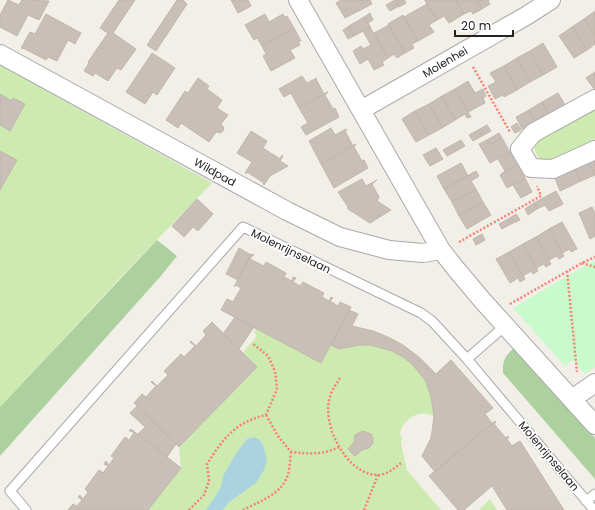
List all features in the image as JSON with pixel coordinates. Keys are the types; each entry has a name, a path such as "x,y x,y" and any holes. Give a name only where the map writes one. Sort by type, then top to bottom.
{"street":[{"path":"298,0 441,250 456,270 500,319 575,396 595,424"},
{"name":"Molenhei","path":"360,110 551,0"},
{"name":"Wildpad","path":"0,54 287,211 340,237 389,250 422,253 441,250"},
{"path":"595,99 534,133 520,149 531,168 553,169 595,150"},
{"path":"575,396 595,383"}],"lane":[{"name":"Molenrijnselaan","path":"26,510 10,491 243,227 421,313 432,321 467,359 594,510"},
{"path":"467,359 500,319"},
{"path":"586,501 595,494"}],"path":[{"path":"463,51 520,149"},
{"path":"441,250 457,244 541,196 531,168"},
{"path":"500,319 567,271 595,257"},
{"path":"582,263 595,266"},
{"path":"567,271 575,396"},
{"path":"252,343 268,356 275,371 277,390 266,415"},
{"path":"340,378 330,396 330,427 339,447 349,461 362,471 378,476 393,469 401,463"},
{"path":"266,415 278,436 291,452 311,455 339,447"},
{"path":"189,510 204,495 209,481 207,464 218,448 232,431 252,418 266,415"},
{"path":"243,510 281,489 289,474 291,452"},
{"path":"364,510 378,476"}],"green space":[{"path":"0,65 212,183 120,278 0,407"},
{"path":"595,110 595,139 553,160 545,161 539,158 535,151 535,143 542,136"},
{"path":"157,240 177,256 0,456 0,407"},
{"path":"595,261 595,367 585,374 572,360 565,366 513,308"},
{"path":"256,328 321,363 331,345 339,349 356,345 367,345 388,349 407,360 415,367 427,385 432,398 434,417 423,413 418,414 408,420 401,430 401,443 407,470 441,510 148,510 181,468 179,447 257,367 243,352 257,336 254,332"},
{"path":"516,346 595,438 595,479 503,373 505,358"},
{"path":"490,499 497,510 479,510"}],"water":[{"path":"254,437 260,440 267,460 264,470 256,483 229,502 223,510 206,510 221,487 223,476 235,455 247,439"}],"building":[{"path":"8,0 19,5 22,0 49,1 39,20 28,15 17,36 0,27 0,15"},
{"path":"119,0 135,0 113,33 136,49 121,70 117,68 108,81 95,73 93,76 84,71 89,63 88,62 108,33 100,28"},
{"path":"177,0 183,0 187,4 156,51 147,45"},
{"path":"231,0 248,0 251,6 238,13"},
{"path":"341,0 370,0 372,4 345,18 336,3"},
{"path":"395,0 399,6 390,11 386,5"},
{"path":"395,0 404,0 406,3 399,7"},
{"path":"425,0 437,20 429,25 434,32 418,41 404,17 427,4"},
{"path":"425,0 456,0 464,14 449,23 444,16 437,20"},
{"path":"456,0 476,0 482,9 473,14 471,11 464,14"},
{"path":"476,0 489,0 488,1 490,4 482,9"},
{"path":"595,11 595,35 584,19"},
{"path":"370,13 373,20 368,23 370,27 364,17"},
{"path":"46,14 81,33 75,44 68,40 57,61 48,57 46,60 21,48 30,32 35,34"},
{"path":"265,14 269,22 283,14 284,17 287,16 294,28 262,46 257,38 254,40 245,25"},
{"path":"403,15 418,41 412,44 414,48 405,53 388,24"},
{"path":"364,17 370,27 354,36 349,26"},
{"path":"584,19 595,35 595,44 587,50 572,27"},
{"path":"389,25 405,53 397,58 394,54 388,58 374,33"},
{"path":"349,26 354,36 348,39 343,30"},
{"path":"370,27 388,58 382,62 384,65 374,70 368,59 360,64 353,51 361,46 363,49 371,45 363,31"},
{"path":"572,27 587,50 574,58 559,36"},
{"path":"294,28 301,41 298,42 300,45 290,50 295,58 271,71 263,56 266,54 262,46"},
{"path":"543,43 557,67 543,75 530,51"},
{"path":"530,51 543,75 530,82 517,58"},
{"path":"152,53 175,68 157,95 153,92 145,104 126,92"},
{"path":"517,58 530,82 517,90 504,66"},
{"path":"504,66 517,90 504,97 503,95 495,99 488,86 496,82 490,73"},
{"path":"595,72 595,90 586,78"},
{"path":"302,76 307,83 317,78 316,79 324,94 328,92 299,108 291,93 284,97 279,89"},
{"path":"198,78 209,86 207,89 222,100 217,108 228,115 221,124 224,128 223,131 220,133 216,132 209,142 181,123 178,128 166,120 185,91 188,93"},
{"path":"468,81 475,93 483,89 486,96 483,98 485,103 468,112 455,89"},
{"path":"455,89 471,117 467,118 465,114 455,120 442,96"},
{"path":"328,92 325,95 333,109 335,108 339,117 306,135 301,127 308,123 299,108"},
{"path":"558,93 565,105 549,114 542,102"},
{"path":"0,94 12,101 13,98 25,104 10,131 0,125"},
{"path":"442,96 455,120 442,128 429,104"},
{"path":"542,102 549,114 535,122 529,110"},
{"path":"429,104 442,128 429,135 415,111"},
{"path":"529,110 535,122 522,129 516,117"},
{"path":"415,111 429,135 416,142 402,119"},
{"path":"517,123 521,130 515,133 511,127"},
{"path":"487,125 491,131 482,136 478,130"},
{"path":"331,128 335,135 346,129 347,130 345,131 353,146 321,164 309,141"},
{"path":"478,130 482,136 473,141 469,135"},
{"path":"251,131 267,141 263,148 280,159 282,155 283,156 280,161 288,166 270,176 264,185 264,183 247,172 246,174 245,173 252,162 237,153"},
{"path":"499,133 502,138 490,145 487,140"},
{"path":"502,138 510,152 490,163 479,144 487,140 490,145"},
{"path":"461,140 465,146 456,151 452,145"},
{"path":"356,144 354,147 368,168 334,188 321,164"},
{"path":"452,145 456,151 447,156 443,150"},
{"path":"436,148 443,159 430,166 423,155"},
{"path":"0,151 17,160 0,190"},
{"path":"510,152 517,165 500,175 505,171 498,159"},
{"path":"595,160 595,175 589,163"},
{"path":"461,163 468,176 444,189 437,176"},
{"path":"589,163 595,175 581,181 575,169"},
{"path":"517,165 525,178 507,188 500,175"},
{"path":"575,169 581,181 560,191 555,178"},
{"path":"476,171 479,176 471,181 476,189 452,202 444,189"},
{"path":"525,178 532,192 521,198 513,185"},
{"path":"362,179 366,186 377,180 372,184 379,197 377,201 391,210 370,223 348,209 338,192"},
{"path":"476,189 483,202 459,216 452,202"},
{"path":"556,191 563,204 549,211 545,205 537,209 534,203"},
{"path":"197,199 213,214 198,231 193,227 184,237 172,226"},
{"path":"483,202 491,215 467,229 459,216"},
{"path":"534,203 537,209 528,215 525,209"},
{"path":"592,207 595,213 595,236 590,239 579,213"},
{"path":"516,214 520,220 511,224 508,219"},
{"path":"508,219 511,224 502,229 499,224"},
{"path":"562,222 577,249 571,252 570,249 562,253 549,229"},
{"path":"549,229 564,256 559,259 557,256 549,260 536,237"},
{"path":"482,234 485,240 476,245 473,239"},
{"path":"536,237 551,264 546,267 544,264 536,268 523,244"},
{"path":"523,244 538,271 533,274 531,271 523,276 509,252"},
{"path":"239,248 251,255 238,280 226,274"},
{"path":"509,252 525,279 520,282 518,278 510,283 496,259"},
{"path":"251,254 254,255 250,259 264,266 266,262 286,273 284,277 292,281 293,277 296,278 293,282 300,286 303,282 324,293 322,297 329,301 331,297 333,298 330,301 338,306 340,302 351,307 321,363 221,310 227,299 233,302 241,288 236,285 234,287"},
{"path":"349,310 358,314 352,326 373,331 403,345 420,358 436,374 451,360 493,408 485,414 492,423 435,472 422,456 431,438 434,417 431,396 425,380 412,364 392,351 370,345 360,345 339,349 331,345"},
{"path":"235,317 254,327 239,349 223,334"},
{"path":"212,322 257,367 179,447 134,403 142,394 146,397 156,386 151,382 152,381 157,386 168,375 164,371 181,354 184,357 195,346 190,342 191,341 196,346 206,335 203,331"},
{"path":"137,406 176,444 167,457 138,434 145,427 130,413"},
{"path":"495,421 496,422 494,424 506,438 508,436 509,437 507,439 512,446 520,441 564,510 507,510 492,486 464,510 458,510 429,476"},
{"path":"131,429 181,468 148,510 68,510 73,504 77,506 82,500 78,497 80,495 83,499 88,492 85,489 99,470 103,473 108,466 104,464 106,461 109,465 114,458 111,456 125,437 129,440 134,433 129,431"},
{"path":"363,431 371,434 373,443 369,448 362,450 355,456 348,449 354,442 355,435"}]}
